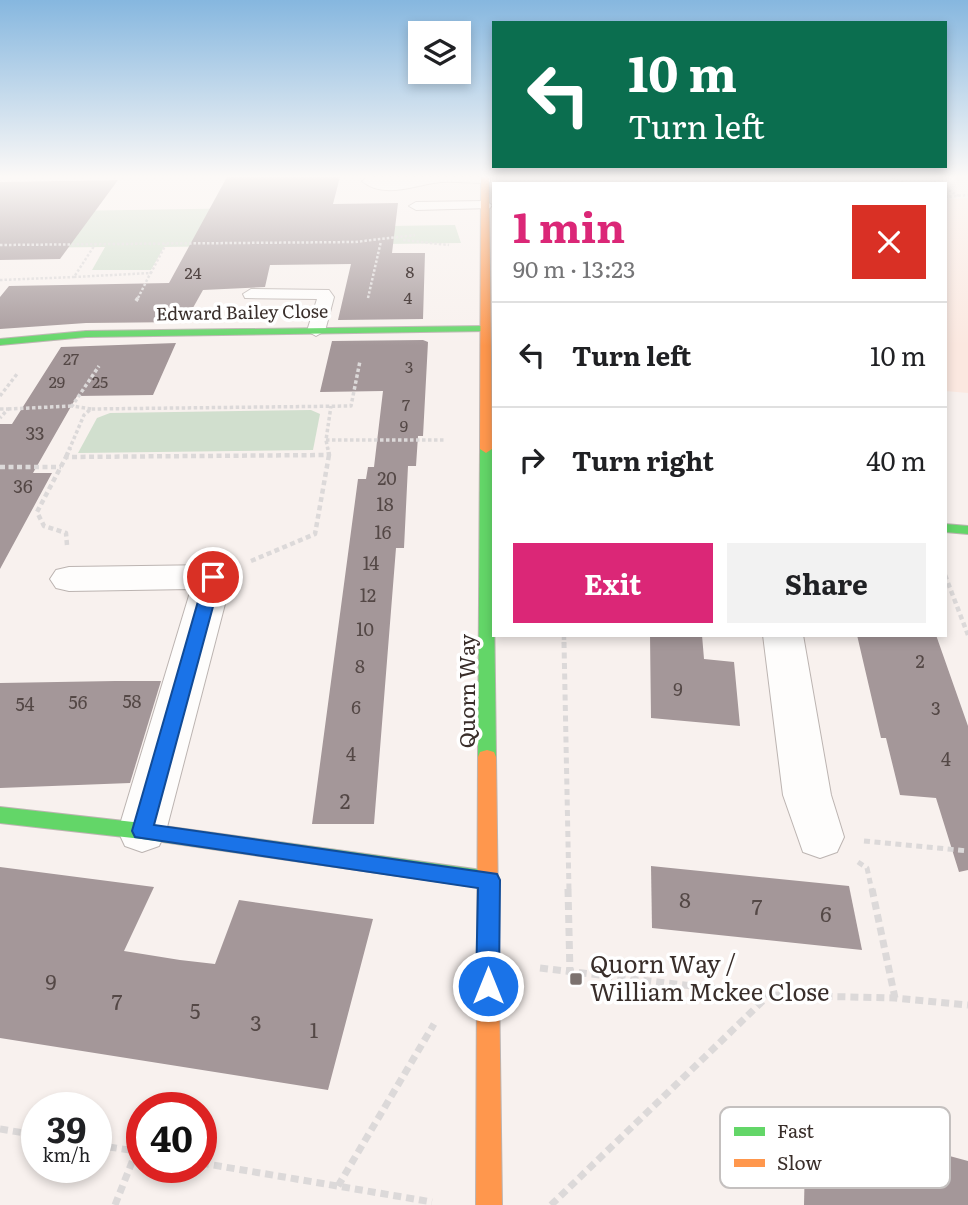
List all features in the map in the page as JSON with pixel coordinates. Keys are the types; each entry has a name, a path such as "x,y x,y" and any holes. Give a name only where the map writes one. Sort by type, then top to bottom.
{"street":[{"name":"Quorn Way","path":"485,233 486,440 491,496 489,1205"},
{"name":"Edward Bailey Close","path":"0,342 119,334 484,329"},
{"path":"947,528 968,530"},
{"path":"69,579 213,577 142,831"},
{"path":"783,637 807,795 820,837"},
{"path":"0,814 142,831 489,880"}],"lane":[{"path":"251,294 323,294 326,297 316,331"}],"path":[{"path":"0,245 382,241 421,233"},
{"path":"388,240 429,241 460,248 485,259"},
{"path":"0,409 72,406 91,409 351,406 364,340 361,330 382,241"},
{"path":"74,277 96,243"},
{"path":"0,280 151,273 167,243"},
{"path":"72,406 119,334"},
{"path":"213,577 315,534 329,455 327,440 331,406"},
{"path":"0,418 8,409"},
{"path":"69,579 65,533 44,526 37,512 66,457 84,415 91,409"},
{"path":"327,440 486,440"},
{"path":"66,457 329,455"},
{"path":"0,467 61,467"},
{"path":"947,580 968,635"},
{"path":"564,637 570,974"},
{"path":"820,837 968,851"},
{"path":"820,837 867,868 895,998"},
{"path":"488,959 570,974 769,995 895,998 968,1005"},
{"path":"551,1205 769,995"},
{"path":"338,1186 441,1012"},
{"path":"0,1129 21,1132"},
{"path":"217,1166 437,1203"},
{"path":"115,1205 126,1181"}],"shaded area":[{"path":"947,233 968,233 968,393 947,391"}],"green space":[{"path":"0,233 458,233 461,243 164,247 151,270 92,270 105,247 0,248"},
{"path":"311,410 320,414 313,450 78,453 97,418 110,413"}],"building":[{"path":"0,233 79,233 60,259 0,260"},
{"path":"196,233 394,233 392,253 425,253 423,319 338,320 351,264 270,265 265,287 203,290 185,322 86,323 0,329 0,297 9,286 169,283"},
{"path":"332,341 428,342 423,436 418,436 416,466 408,466 404,548 396,548 374,824 312,824 358,479 366,479 368,467 374,467 383,391 320,392"},
{"path":"176,343 153,395 77,396 33,473 52,473 0,569 0,424 12,424 61,347"},
{"path":"650,637 702,637 704,659 734,662 740,726 651,718"},
{"path":"857,637 937,637 968,726 968,870 959,872 936,798 900,795 886,738 881,738"},
{"path":"161,681 130,783 0,788 0,683"},
{"path":"651,866 849,886 862,950 652,928"},
{"path":"0,867 154,887 124,951 180,960 215,964 239,900 373,919 328,1090 0,1038"},
{"path":"950,1156 968,1161 968,1205 804,1205 804,1188 950,1188"}],"traffic: fast":[{"path":"0,342 86,334 484,329"},
{"path":"486,449 487,757"},
{"path":"947,528 968,530"},
{"path":"0,815 142,831 489,880"}],"traffic: slow":[{"path":"485,233 486,449"},
{"path":"487,757 489,1205"}],"place":[{"name":"Quorn Way / William Mckee Close","path":"576,979"}],"route":[{"path":"213,577 142,831 489,880 488,986"}]}
